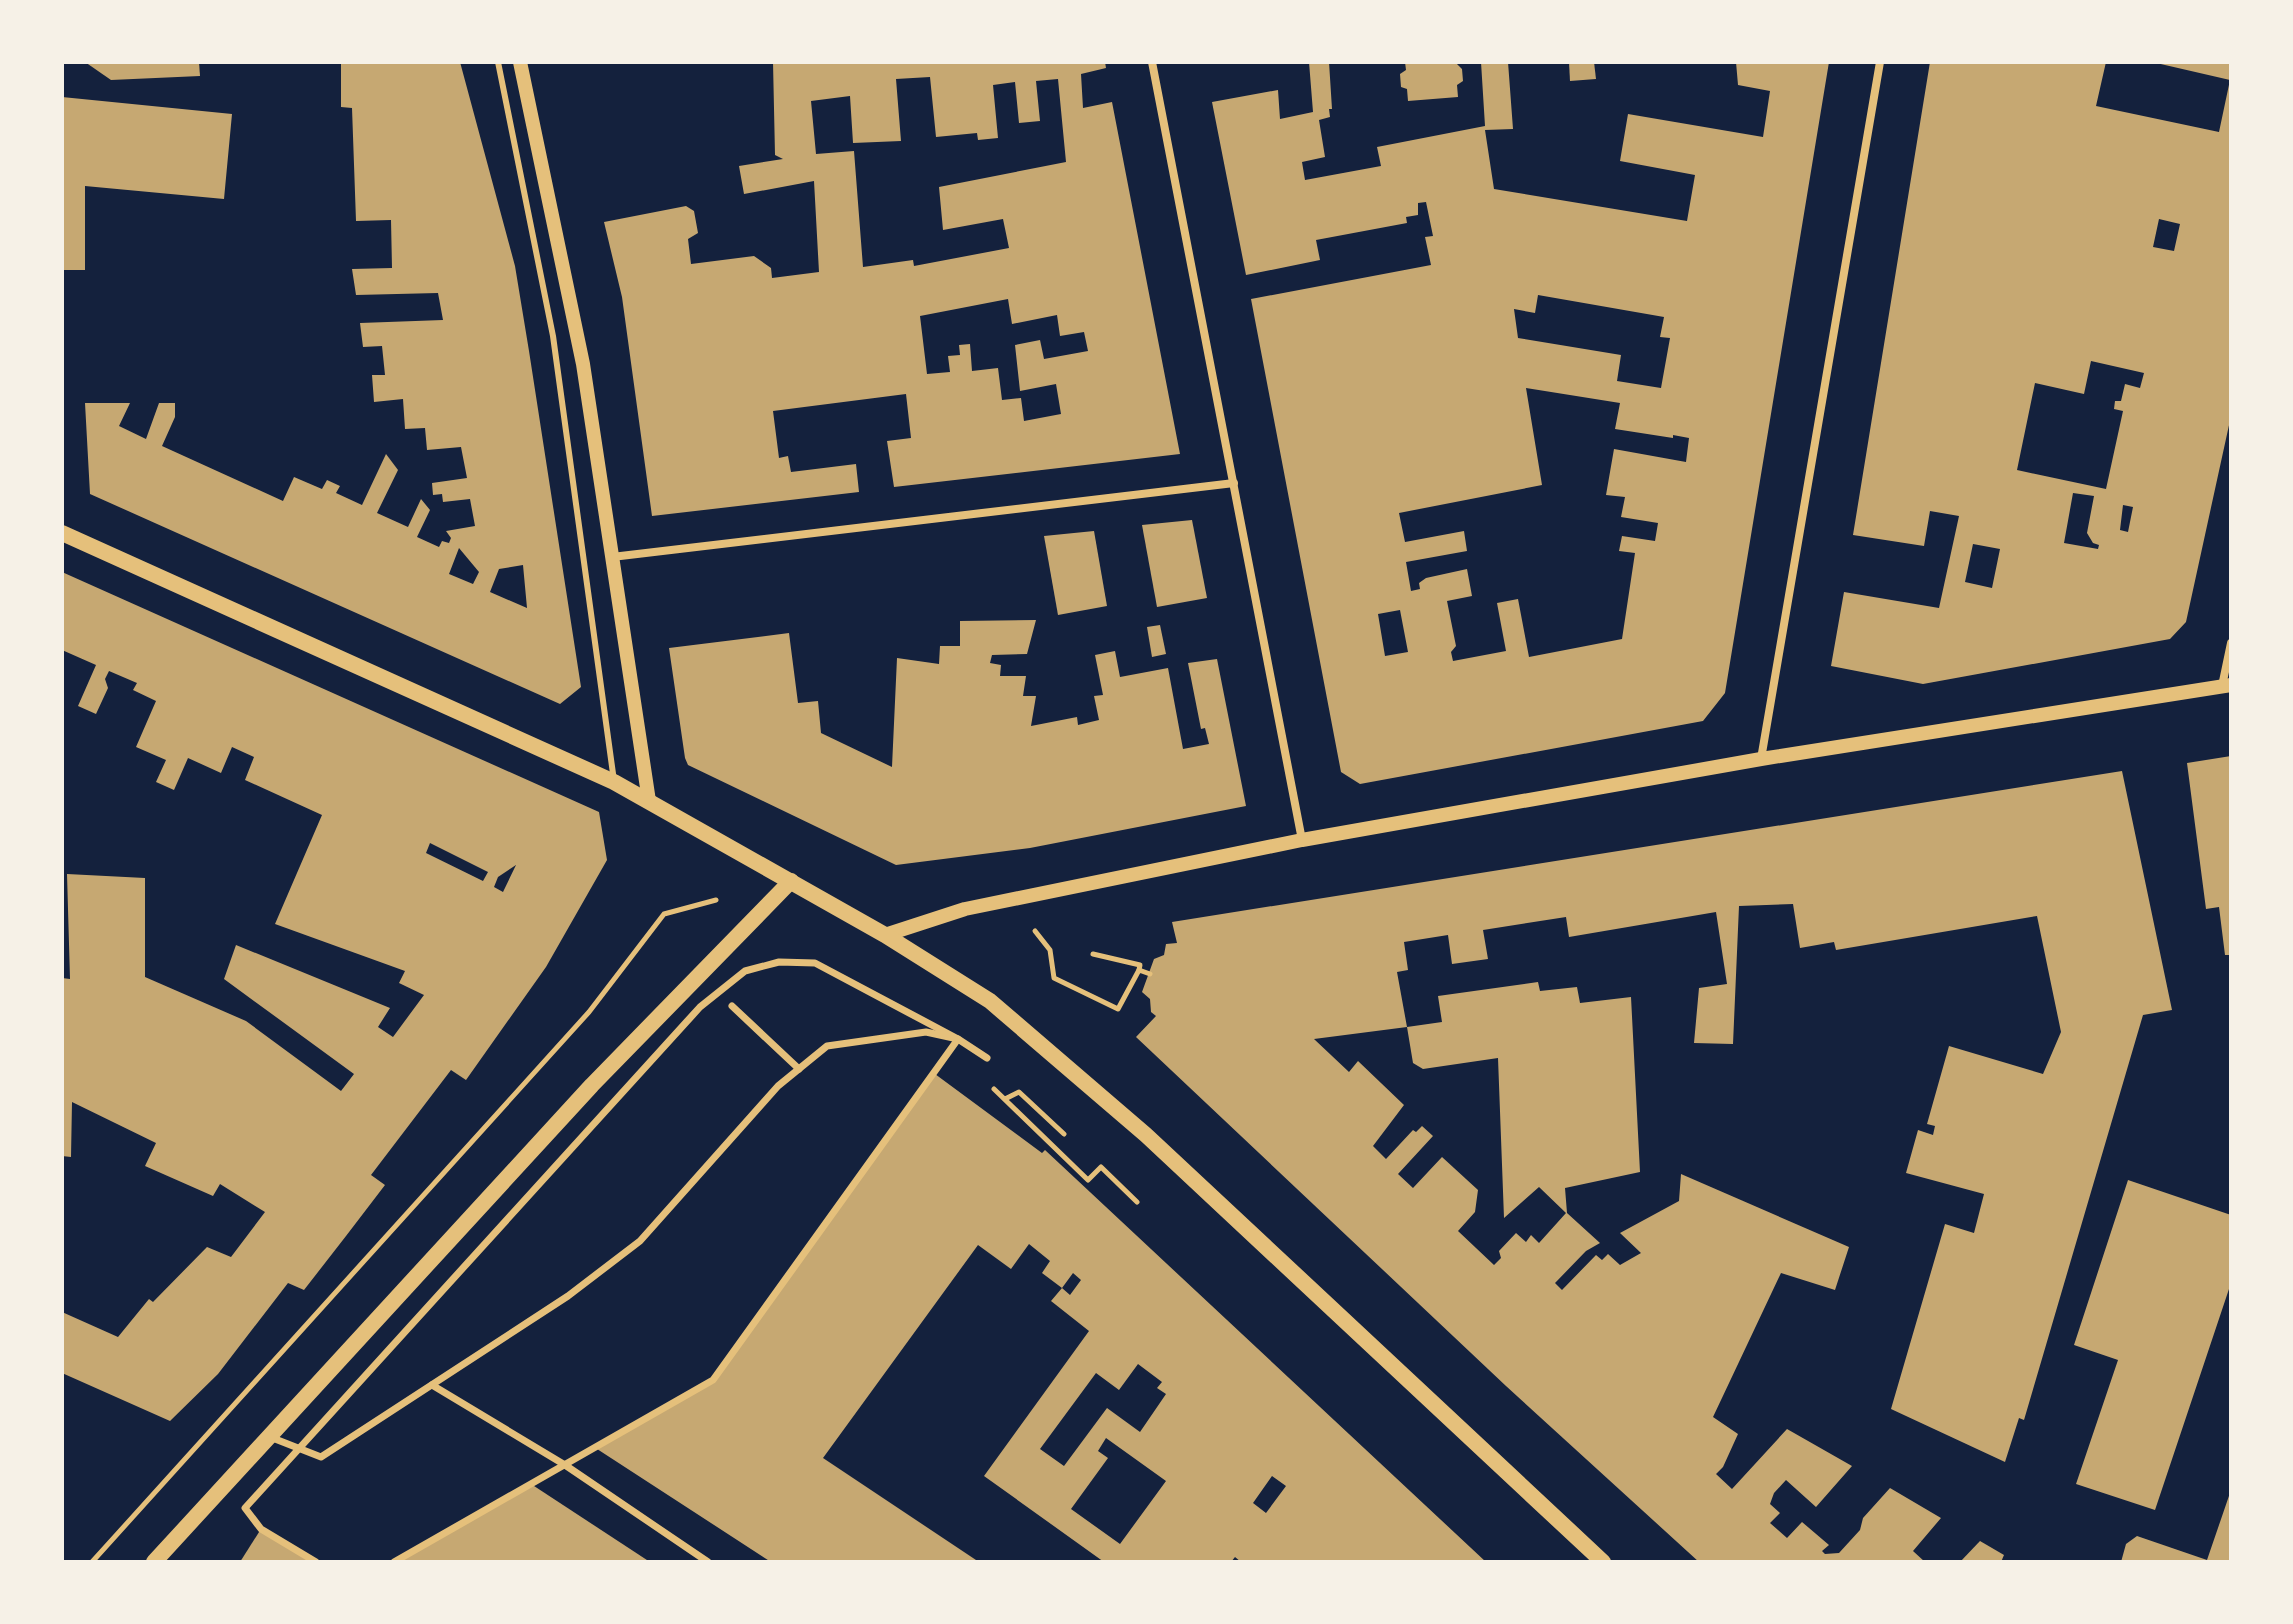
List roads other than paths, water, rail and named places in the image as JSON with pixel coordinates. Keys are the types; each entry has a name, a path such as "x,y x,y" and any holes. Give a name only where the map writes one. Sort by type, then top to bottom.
{"main road":[{"path":"62,533 614,782 885,935 990,1001 1074,1071 1603,1562"},
{"path":"154,1562 592,1085 791,881"}],"street":[{"path":"520,62 573,309 649,801"},
{"path":"1152,62 1302,840"},
{"path":"1761,759 1880,62"},
{"path":"612,557 1234,483"},
{"path":"885,935 1008,900 1302,840 1761,759 2226,685 2231,643"},
{"path":"316,1562 261,1529 245,1508 700,1007 745,971 779,962 815,963 958,1039 987,1058"},
{"path":"732,1006 799,1069"},
{"path":"268,1436 321,1457 568,1296 640,1241 778,1086 827,1046 926,1032 958,1039"},
{"path":"394,1562 713,1380 958,1039"},
{"path":"432,1385 565,1465 708,1562"}],"lane":[{"path":"498,62 553,336 614,782"}]}
